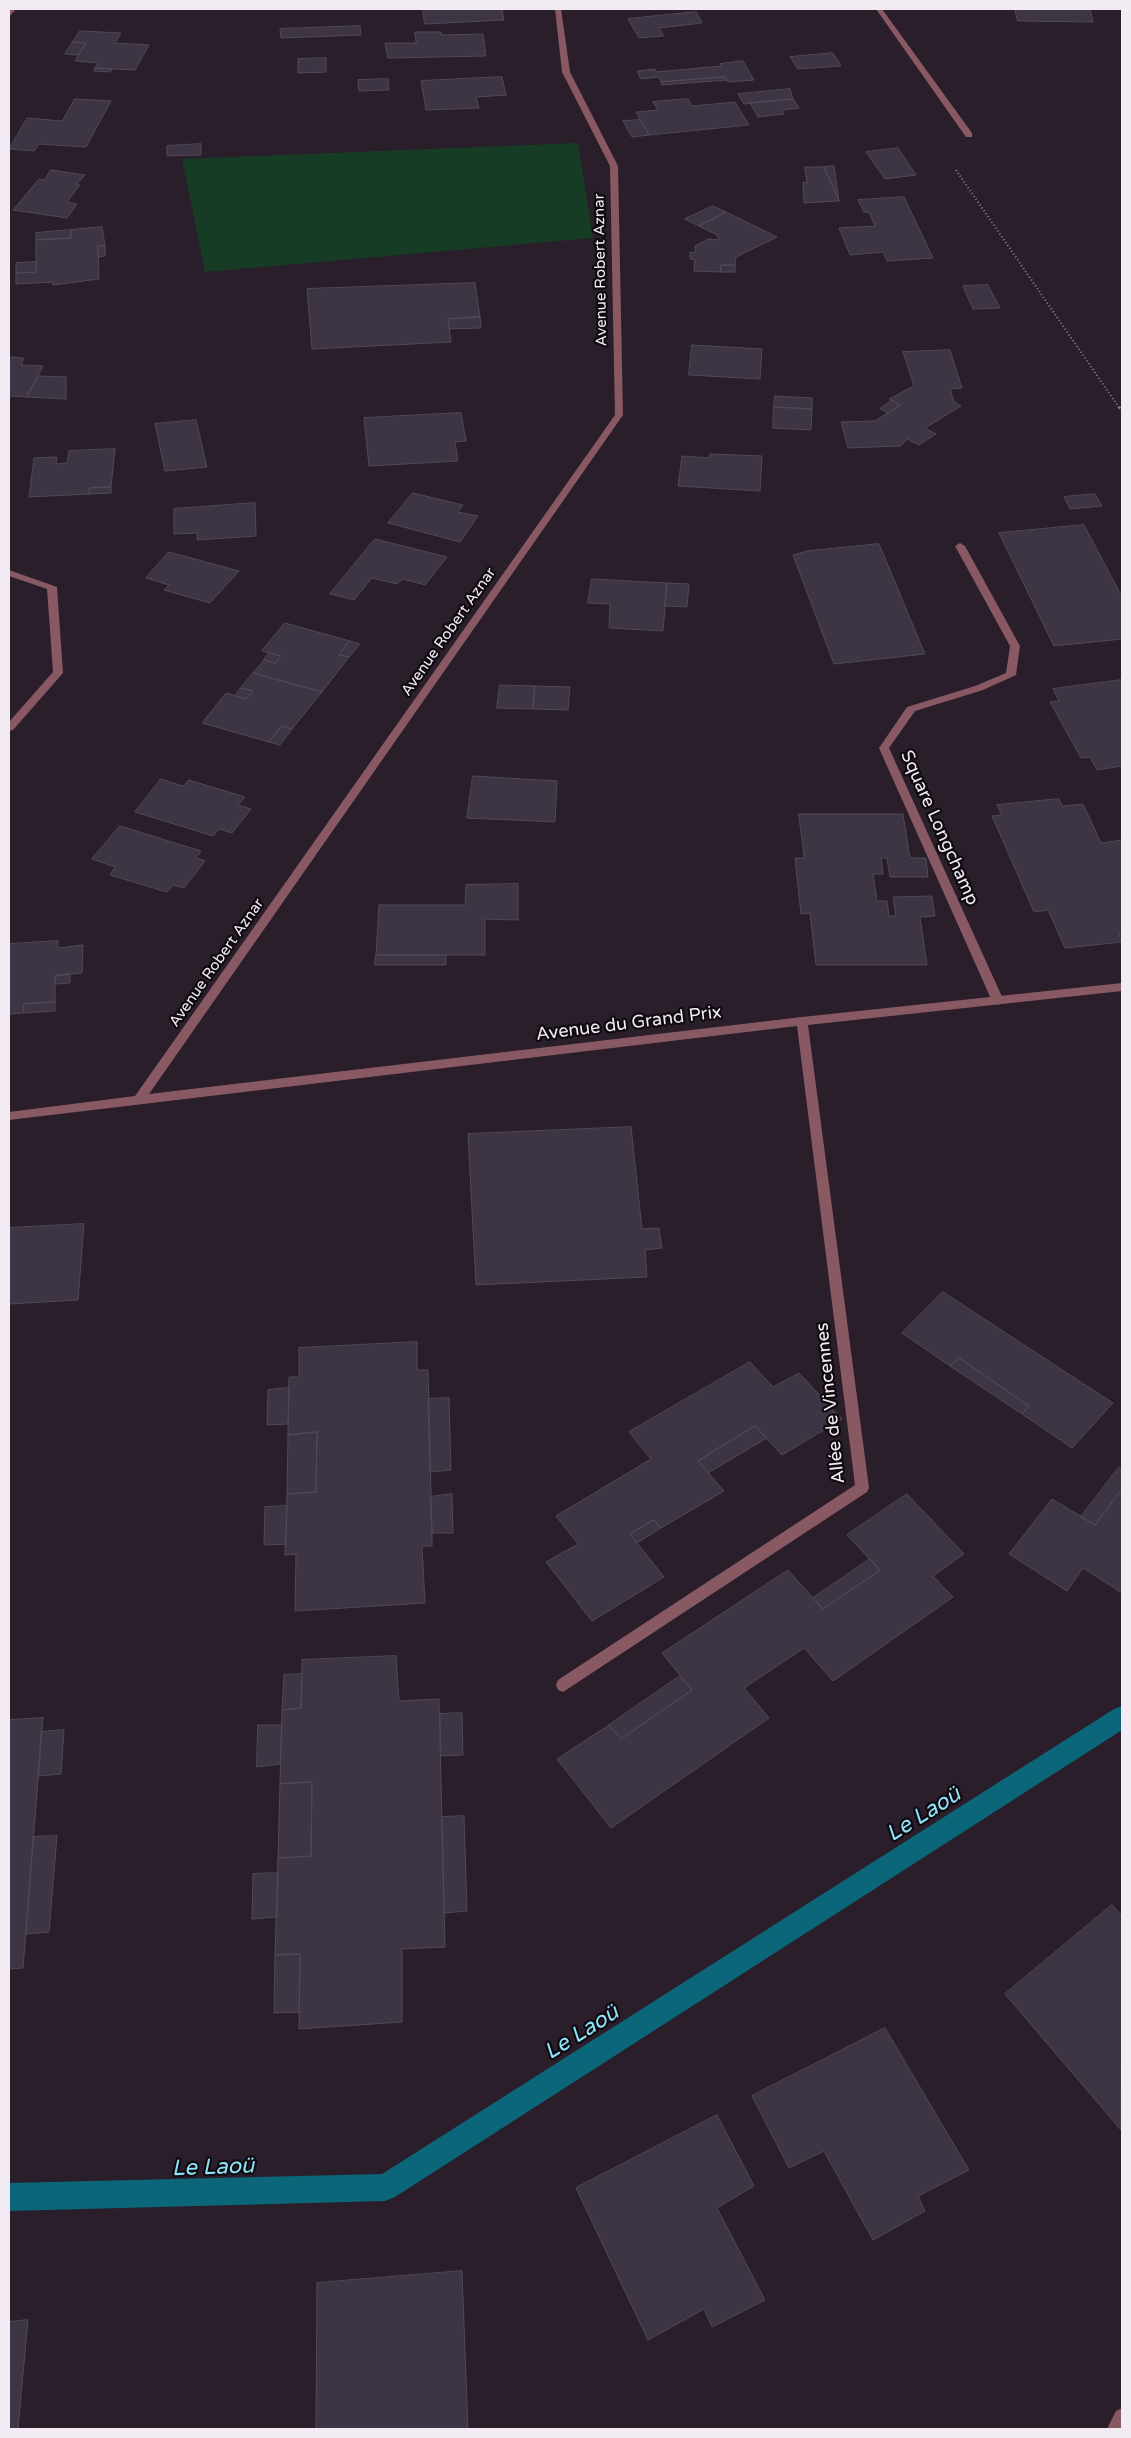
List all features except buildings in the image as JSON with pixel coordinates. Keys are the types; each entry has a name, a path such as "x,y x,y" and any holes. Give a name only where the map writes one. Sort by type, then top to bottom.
{"street":[{"path":"9,16 13,9"},
{"name":"Avenue Robert Aznar","path":"139,1100 619,415 614,166 566,72 558,9"},
{"path":"879,9 969,135"},
{"name":"Square Longchamp","path":"960,546 1015,646 1012,675 979,688 911,709 884,748 998,1001"},
{"path":"9,574 52,587 58,673 9,728"},
{"name":"Avenue du Grand Prix","path":"139,1100 802,1021 1122,987"},
{"name":"Allée de Vincennes","path":"563,1685 862,1488 802,1021"},
{"path":"9,1116 139,1100"},
{"path":"1116,2429 1122,2417"}],"path":[{"path":"953,165 1122,412"}],"green space":[{"path":"578,143 593,238 205,272 182,159"}],"waterway":[{"name":"Le Laoü","path":"9,2197 385,2187 1122,1717"}]}
